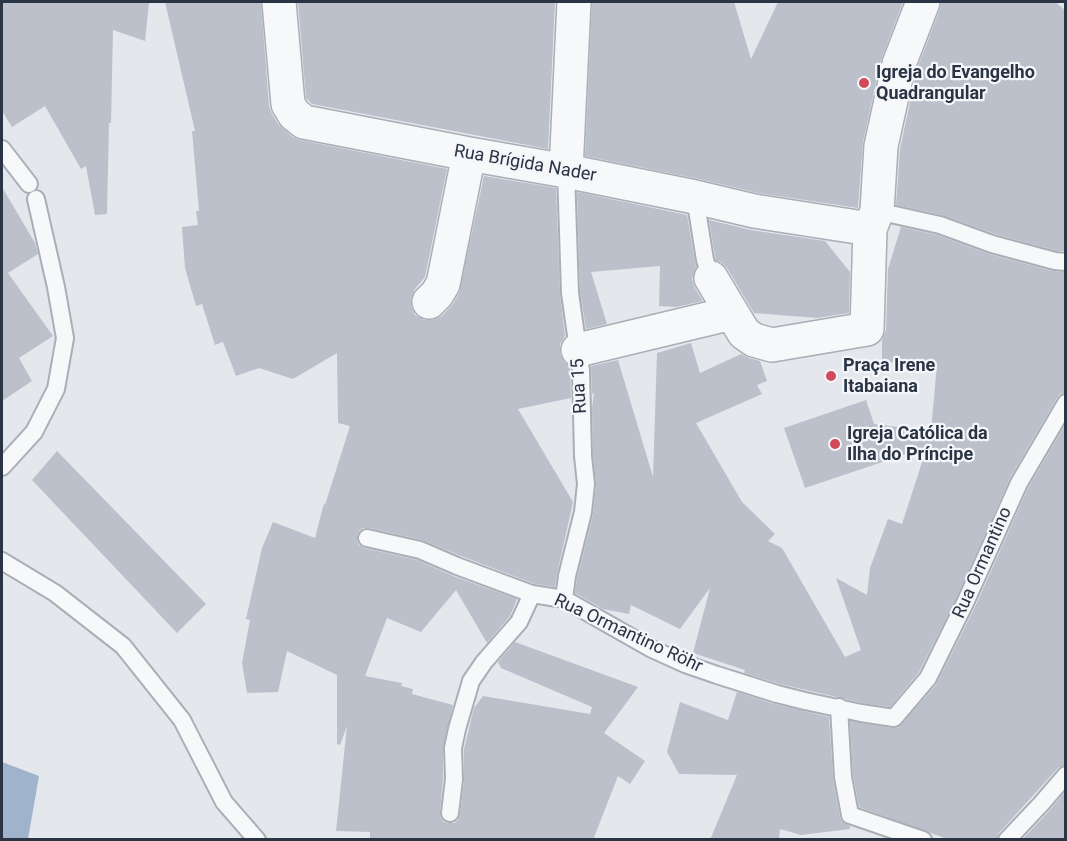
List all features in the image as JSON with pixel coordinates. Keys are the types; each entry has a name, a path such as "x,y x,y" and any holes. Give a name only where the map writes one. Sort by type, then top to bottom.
{"street":[{"name":"Rua Brígida Nader","path":"279,2 288,104 294,114 304,122 566,171 754,211 874,220"},
{"path":"566,171 574,2"},
{"path":"711,278 744,333 754,340 772,345 867,329 881,146 899,64 923,2"},
{"path":"429,302 443,284 469,154"},
{"path":"578,350 732,313"}],"lane":[{"path":"2,148 33,191 56,286 65,338 56,389 34,432 2,467"},
{"name":"Rua 15","path":"564,599 567,576 580,528 586,484 581,371 570,293 566,171"},
{"path":"695,197 705,260 711,278"},
{"name":"Rua Brígida Nader","path":"874,220 940,225 992,244 1065,262"},
{"name":"Rua Ormantino","path":"894,718 928,678 965,603 1019,483 1065,403"},
{"name":"Rua Ormantino Röhr","path":"367,538 420,550 532,594 564,599 652,649 686,664 777,694 894,718"},
{"path":"2,561 56,593 123,646 182,720 224,802 257,840"},
{"path":"450,813 454,779 453,748 471,681 484,662 519,622 532,594"},
{"path":"839,707 843,777 850,815 923,840"},
{"path":"1009,839 1065,775"}],"water":[{"path":"2,762 39,776 28,839 2,839"}],"building":[{"path":"2,2 149,2 145,41 113,30 107,214 95,215 86,166 81,169 45,106 12,127 2,111"},
{"path":"165,2 261,2 269,106 278,124 293,137 447,169 425,277 411,298 411,306 415,315 424,320 433,320 442,316 459,293 484,176 556,188 560,293 565,336 560,344 560,354 564,362 570,366 571,398 518,409 573,502 555,587 535,584 422,540 363,528 359,531 357,541 364,548 417,560 453,576 517,599 510,616 487,643 456,590 421,632 387,618 365,676 402,683 401,686 413,689 412,694 453,705 443,748 440,812 444,822 454,823 460,815 464,780 464,749 474,708 483,696 590,714 592,707 501,668 498,662 515,642 638,687 604,733 645,761 630,784 618,776 593,840 370,840 370,832 336,831 347,726 340,745 337,744 337,675 287,651 278,692 247,693 242,663 250,620 246,619 262,548 273,522 315,538 324,503 325,505 350,426 338,423 337,353 293,379 259,368 236,376 223,342 215,345 202,304 196,306 185,268 182,227 198,225 196,211 199,211 192,131 195,131"},
{"path":"298,2 555,2 548,149 312,104 306,98"},
{"path":"592,2 734,2 751,59 778,2 903,2 881,60 863,142 858,208 758,193 585,156"},
{"path":"941,2 1055,2 1065,10 1065,251 1057,251 995,234 942,215 896,205 900,149 917,69"},
{"path":"2,187 35,243 38,254 8,273 53,336 19,358 32,381 2,401"},
{"path":"577,192 687,215 696,267 692,279 703,301 676,307 659,306 660,266 591,272 607,324 586,329 580,292"},
{"path":"709,220 751,230 825,241 850,272 849,313 817,318 754,313 727,268 721,262 716,261"},
{"path":"901,227 937,235 989,254 1052,271 1065,272 1065,393 1060,394 1057,398 1010,478 956,599 919,672 890,707 780,684 693,653 710,588 680,629 631,605 629,614 603,609 575,593 593,514 596,485 593,455 594,393 592,394 591,366 618,360 653,477 657,353 691,343 700,373 741,354 760,361 767,381 757,385 762,394 696,423 742,502 775,534 768,541 782,548 845,657 861,650 836,578 867,595 870,568 888,519 902,524 927,447 805,488 784,428 866,400 874,424 931,431 937,364 882,362 882,340 886,330 888,269"},
{"path":"1065,425 1065,765 1058,768 999,833 997,840 950,840 859,807 853,776 850,721 898,728 936,685 975,607 1028,488"},
{"path":"57,451 206,604 177,633 32,480"},
{"path":"737,692 774,704 829,717 833,778 840,817 842,822 850,826 850,829 801,835 780,829 779,840 710,840 737,775 679,774 667,752 680,702 728,720"},
{"path":"1065,792 1065,840 1022,840 1049,811"}],"place":[{"name":"Igreja do Evangelho Quadrangular","path":"864,83"},
{"name":"Praça Irene Itabaiana","path":"831,376"},
{"name":"Igreja Católica da Ilha do Príncipe","path":"835,444"}]}
